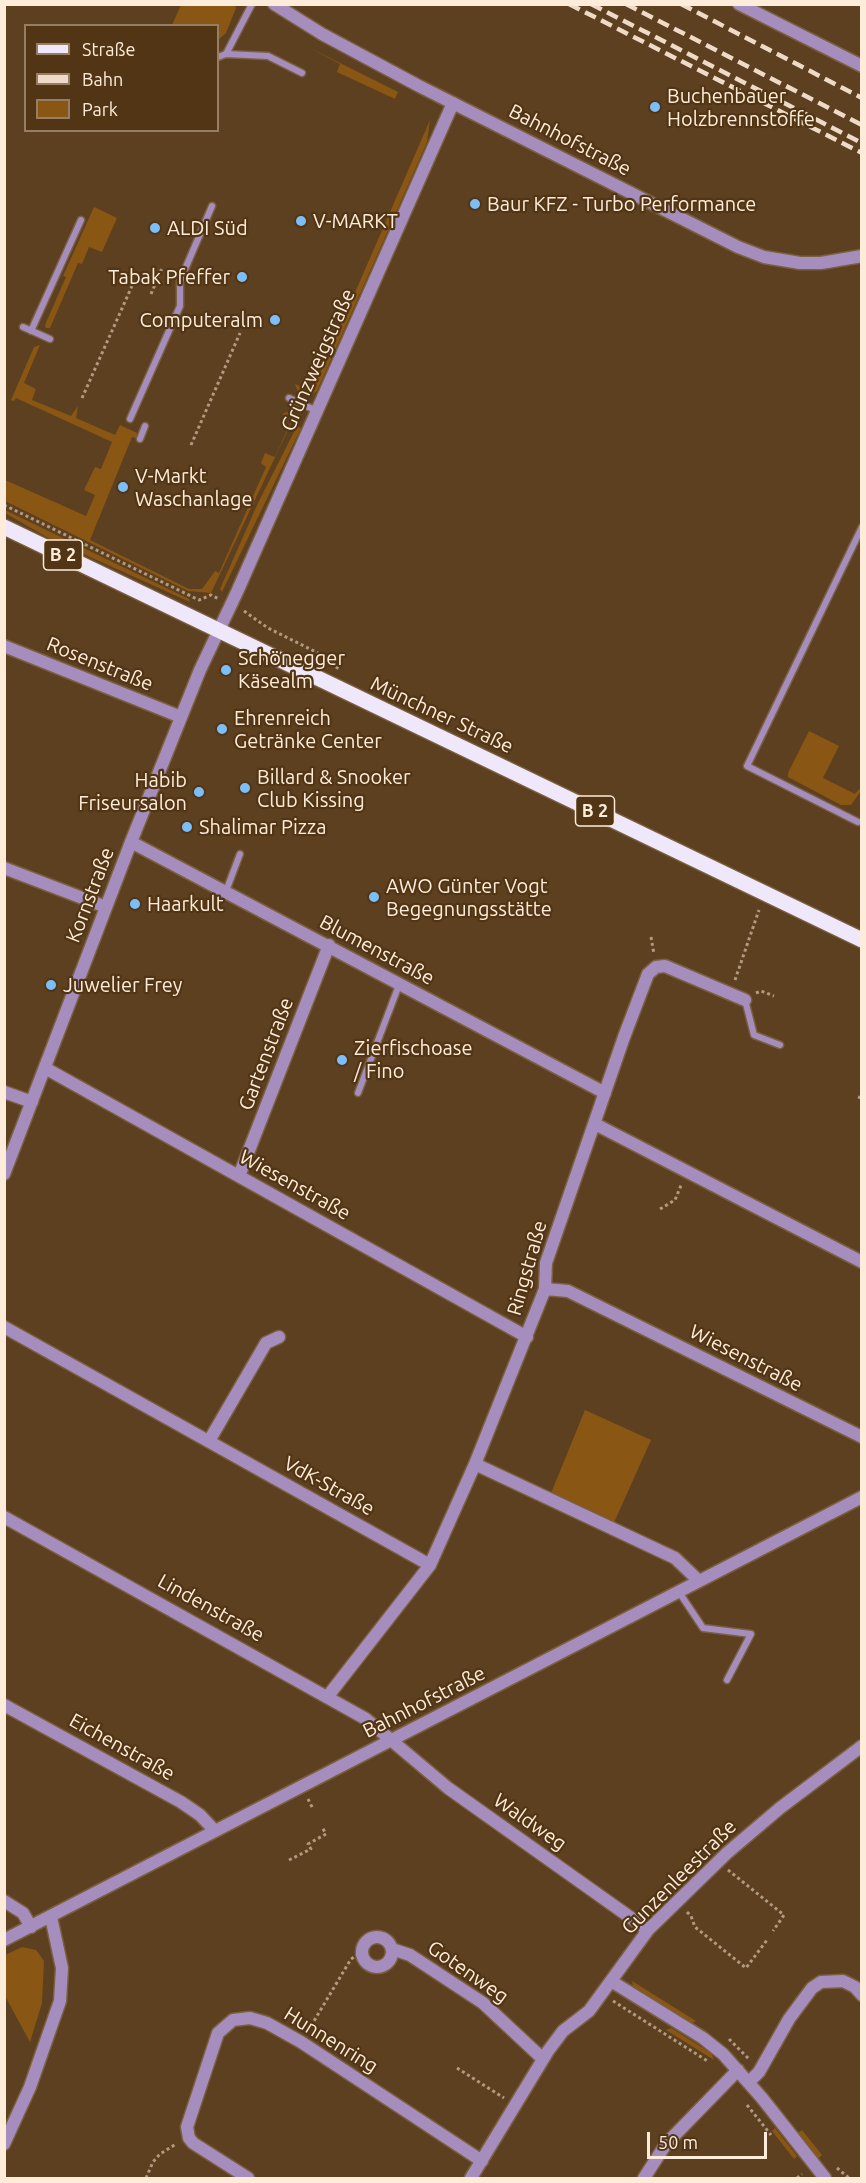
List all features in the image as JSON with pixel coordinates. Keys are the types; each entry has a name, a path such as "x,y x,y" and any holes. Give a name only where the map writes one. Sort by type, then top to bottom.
{"main road":[{"name":"Münchner Straße","path":"4,527 861,940"}],"street":[{"name":"Bahnhofstraße","path":"274,4 303,17 421,81 453,103 751,253 800,263 821,263 861,256"},
{"path":"739,4 861,66"},
{"name":"Grünzweigstraße","path":"218,632 453,103"},
{"name":"Kornstraße","path":"4,1174 131,842 218,632"},
{"name":"Rosenstraße","path":"4,646 181,717"},
{"name":"Blumenstraße","path":"131,842 605,1093"},
{"path":"4,868 106,907"},
{"name":"Gartenstraße","path":"239,1176 329,945"},
{"name":"Ringstraße","path":"475,1464 545,1289 546,1263 648,974 656,967 665,966 677,969 745,1000"},
{"name":"Wiesenstraße","path":"45,1068 527,1337"},
{"path":"4,1092 32,1102"},
{"path":"595,1124 861,1262"},
{"name":"Wiesenstraße","path":"545,1289 568,1290 861,1437"},
{"name":"VdK-Straße","path":"4,1327 430,1565"},
{"path":"209,1441 266,1343 279,1338"},
{"path":"328,1696 430,1565 475,1464 675,1558 699,1581"},
{"name":"Bahnhofstraße","path":"4,1940 861,1497"},
{"name":"Lindenstraße","path":"4,1517 328,1696 366,1719 393,1740"},
{"name":"Eichenstraße","path":"4,1705 181,1802 200,1815 215,1831"},
{"name":"Waldweg","path":"393,1740 448,1788 648,1930"},
{"name":"Gunzenleestraße","path":"471,2178 543,2059 563,2031 589,2011 648,1930 718,1862 780,1808 861,1746"},
{"path":"4,1901 23,1913 31,1927"},
{"path":"4,2144 30,2087 60,2001 62,1968 51,1917"},
{"name":"Gotenweg","path":"363,1952 365,1943 374,1938 383,1938 392,1949 410,1955 483,2003 543,2059"},
{"path":"363,1952 369,1964 378,1966 390,1959 392,1949"},
{"path":"611,1981 703,2038 738,2070 825,2178"},
{"path":"749,2082 759,2072 789,2019 812,1988 821,1982 843,1981 855,1987 861,1995"},
{"name":"Hunnenring","path":"189,2138 189,2116 218,2033 233,2020 250,2018 267,2023 302,2042 482,2160"},
{"path":"644,2178 666,2144 738,2070"},
{"path":"189,2138 248,2178"}],"lane":[{"path":"226,54 252,4"},
{"path":"219,57 226,54 268,56 302,73"},
{"path":"130,419 180,306 180,281 212,206"},
{"path":"31,331 81,220"},
{"path":"23,327 50,339"},
{"path":"289,398 317,411"},
{"path":"140,439 145,426"},
{"path":"860,821 747,766 861,527"},
{"path":"226,891 240,854"},
{"path":"358,1093 399,984"},
{"path":"745,1000 754,1035 780,1044"},
{"path":"679,1592 703,1628 750,1634 727,1680"}],"path":[{"path":"151,294 162,268"},
{"path":"82,398 132,286"},
{"path":"191,445 240,333"},
{"path":"4,505 199,600 211,595"},
{"path":"730,993 759,910"},
{"path":"660,1209 675,1200 687,1173"},
{"path":"289,1860 310,1849 308,1844 327,1834 322,1827"},
{"path":"718,1862 784,1915 773,1931"},
{"path":"676,1904 691,1916 695,1927 746,1968 767,1940"},
{"path":"302,2042 351,1959 363,1952"},
{"path":"458,2068 515,2106"},
{"path":"146,2178 153,2162 160,2154 189,2138"},
{"path":"797,2178 802,2174"}],"green space":[{"path":"181,5 235,5 236,8 226,33 219,39 219,24 172,24"},
{"path":"308,47 398,92 395,99 337,72 340,64"},
{"path":"430,120 427,142 317,391 310,396"},
{"path":"94,207 117,218 102,252 89,247 82,264 78,263 50,328 46,328 45,325 66,277 63,276"},
{"path":"40,345 24,383 36,389 32,400 71,416 78,406 76,418 115,435 120,425 137,433 136,438 132,437 90,540 189,589 202,589 215,571 219,573 266,467 261,463 265,453 275,457 292,419 282,414 287,412 295,415 211,593 188,591 5,501 5,480 86,516 95,495 84,490 95,467 101,469 112,442 16,398 14,401 11,400 34,347"},
{"path":"322,348 324,350 304,394 298,392 295,384 304,388"},
{"path":"297,426 301,428 222,592 220,589 258,503"},
{"path":"5,510 189,599 190,602 50,539 5,513"},
{"path":"809,731 839,746 823,778 855,794 859,789 861,791 851,805 841,805 788,777"},
{"path":"585,1410 651,1440 612,1527 549,1498"},
{"path":"22,1947 36,1950 44,1961 42,2003 30,2042 5,1996 5,1955"},
{"path":"632,1981 696,2021 692,2023 633,1986"},
{"path":"671,2028 711,2053 714,2060 666,2030"},
{"path":"775,2128 797,2156 794,2159 772,2131"},
{"path":"802,2130 822,2155 818,2159 798,2133"}],"railway":[{"path":"569,4 862,153"},
{"path":"591,4 862,143"},
{"path":"626,4 862,125"},
{"path":"681,4 862,98"}],"place":[{"name":"Buchenbauer Holzbrennstoffe","path":"655,107"},
{"name":"Baur KFZ - Turbo Performance","path":"475,204"},
{"name":"V-MARKT","path":"301,221"},
{"name":"ALDI Süd","path":"155,228"},
{"name":"Tabak Pfeffer","path":"242,277"},
{"name":"Computeralm","path":"275,320"},
{"name":"V-Markt Waschanlage","path":"123,487"},
{"name":"Schönegger Käsealm","path":"226,670"},
{"name":"Ehrenreich Getränke Center","path":"222,729"},
{"name":"Billard & Snooker Club Kissing","path":"245,788"},
{"name":"Habib Friseursalon","path":"199,792"},
{"name":"Shalimar Pizza","path":"187,827"},
{"name":"AWO Günter Vogt Begegnungsstätte","path":"374,897"},
{"name":"Haarkult","path":"135,904"},
{"name":"Juwelier Frey","path":"51,985"},
{"name":"Zierfischoase / Fino","path":"342,1060"}]}
